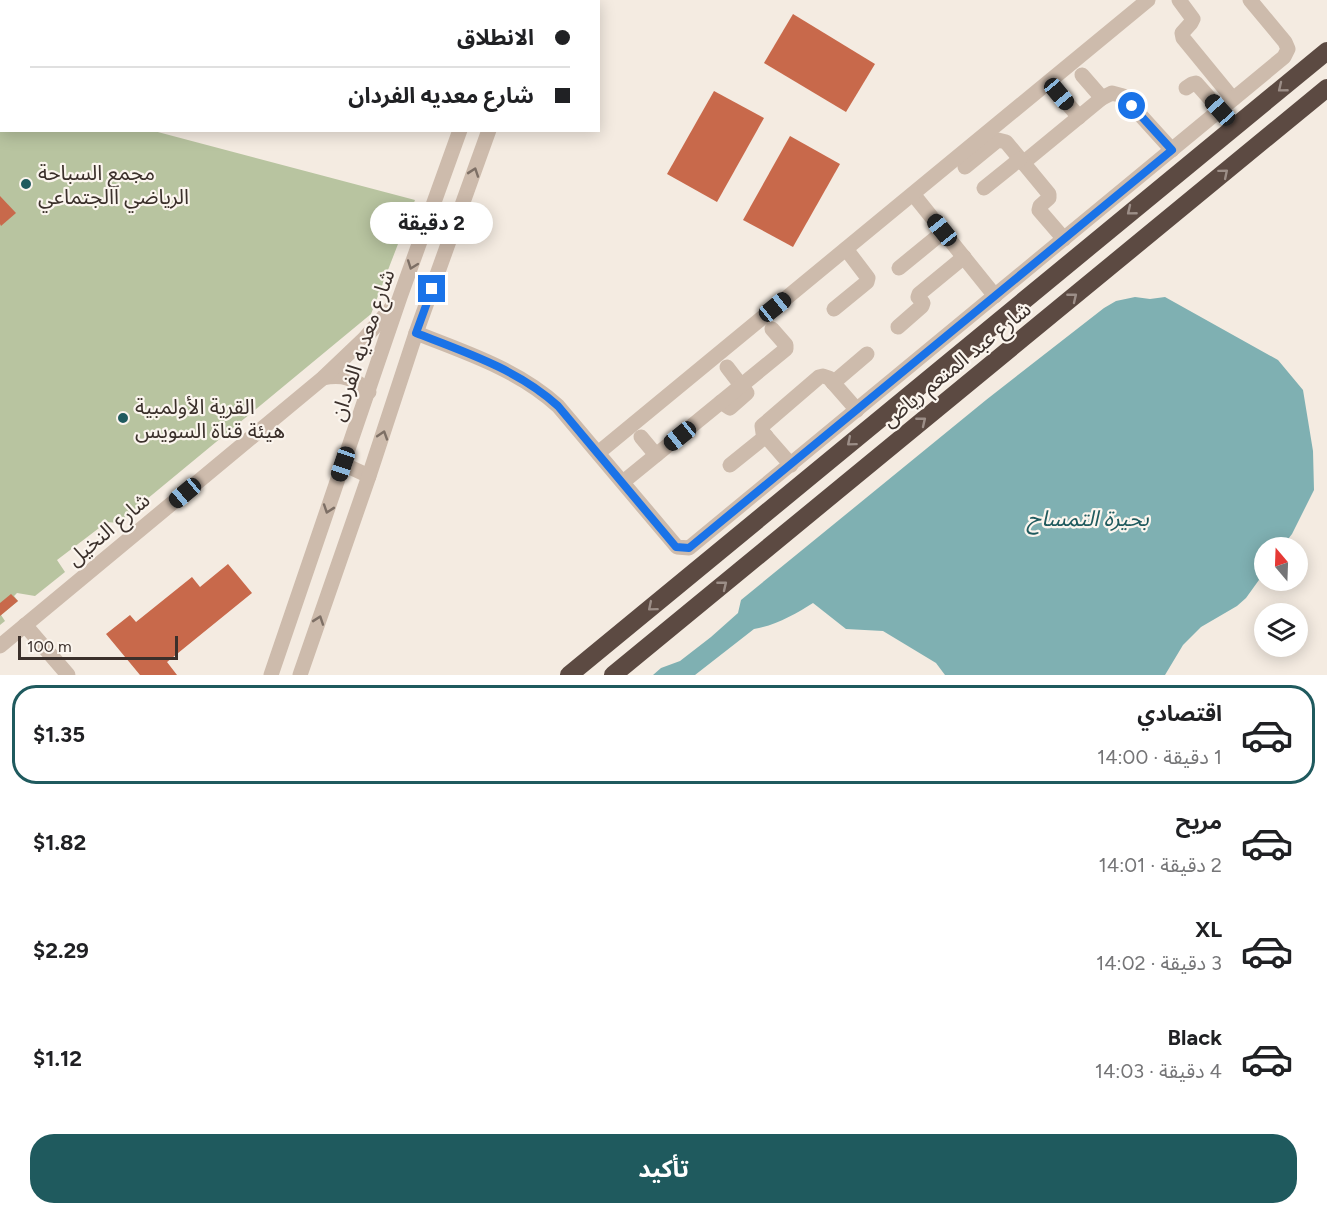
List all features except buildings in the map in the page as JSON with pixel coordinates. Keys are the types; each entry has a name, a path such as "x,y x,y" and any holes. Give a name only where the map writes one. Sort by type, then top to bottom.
{"highway":[{"name":"شارع عبد المنعم رياض","path":"569,675 1327,51"},
{"name":"شارع عبد المنعم رياض","path":"613,675 1327,88"},
{"path":"684,580 702,602"}],"street":[{"path":"598,453 1148,0"},
{"path":"1179,0 1192,19 1182,33 1183,38 1233,99"},
{"path":"416,333 503,369 532,385 558,406 676,547 685,549 692,546 791,465 1287,53 1285,42 1250,0"},
{"path":"1082,75 1102,98"},
{"path":"1186,88 1196,83 1220,110"},
{"path":"984,188 1102,98 1112,93 1123,96 1172,150"},
{"path":"1059,94 1079,117"},
{"name":"شارع معديه الفردان","path":"271,675 400,297 459,132"},
{"path":"300,675 416,333 488,132"},
{"path":"965,167 1001,140 1006,142 1049,196 1040,206 1040,212 1064,239"},
{"path":"439,190 464,199"},
{"path":"913,194 995,296"},
{"path":"899,268 944,232"},
{"path":"834,309 867,282 868,278 846,249"},
{"path":"898,327 922,306 919,294 964,257"},
{"name":"شارع النخيل","path":"0,646 323,378 364,339 400,297"},
{"path":"623,482 786,349 786,345 772,329"},
{"path":"833,383 867,354"},
{"path":"727,367 742,385"},
{"path":"323,378 333,376 353,380 369,392"},
{"path":"791,465 762,430 765,423 819,377 826,376 857,410"},
{"path":"729,465 766,436"},
{"path":"641,437 656,455"},
{"path":"343,464 369,477"},
{"path":"25,625 68,675"}],"green space":[{"name":"القرية الأولمبية هيئة قناة السويس","path":"0,132 158,132 415,200 371,314 118,523 107,522 57,560 65,572 35,596 17,593 14,596 18,601 1,615 5,621 0,625"}],"water":[{"name":"بحيرة التمساح","path":"1135,297 1150,299 1165,297 1278,360 1303,390 1313,451 1314,490 1292,534 1290,537 1254,537 1254,587 1237,606 1201,627 1183,645 1165,675 945,675 936,663 883,631 846,629 813,603 785,619 754,629 695,675 653,675 661,668 680,661 711,637 738,613 741,600 986,400 1116,301"}],"place":[{"name":"مجمع السباحة الرياضي االجتماعي","path":"26,184"},
{"name":"القرية الأولمبية هيئة قناة السويس","path":"123,418"}],"route":[{"path":"432,289 416,333 513,374 541,391 558,406 676,547 689,548 1172,150 1132,106"}]}
